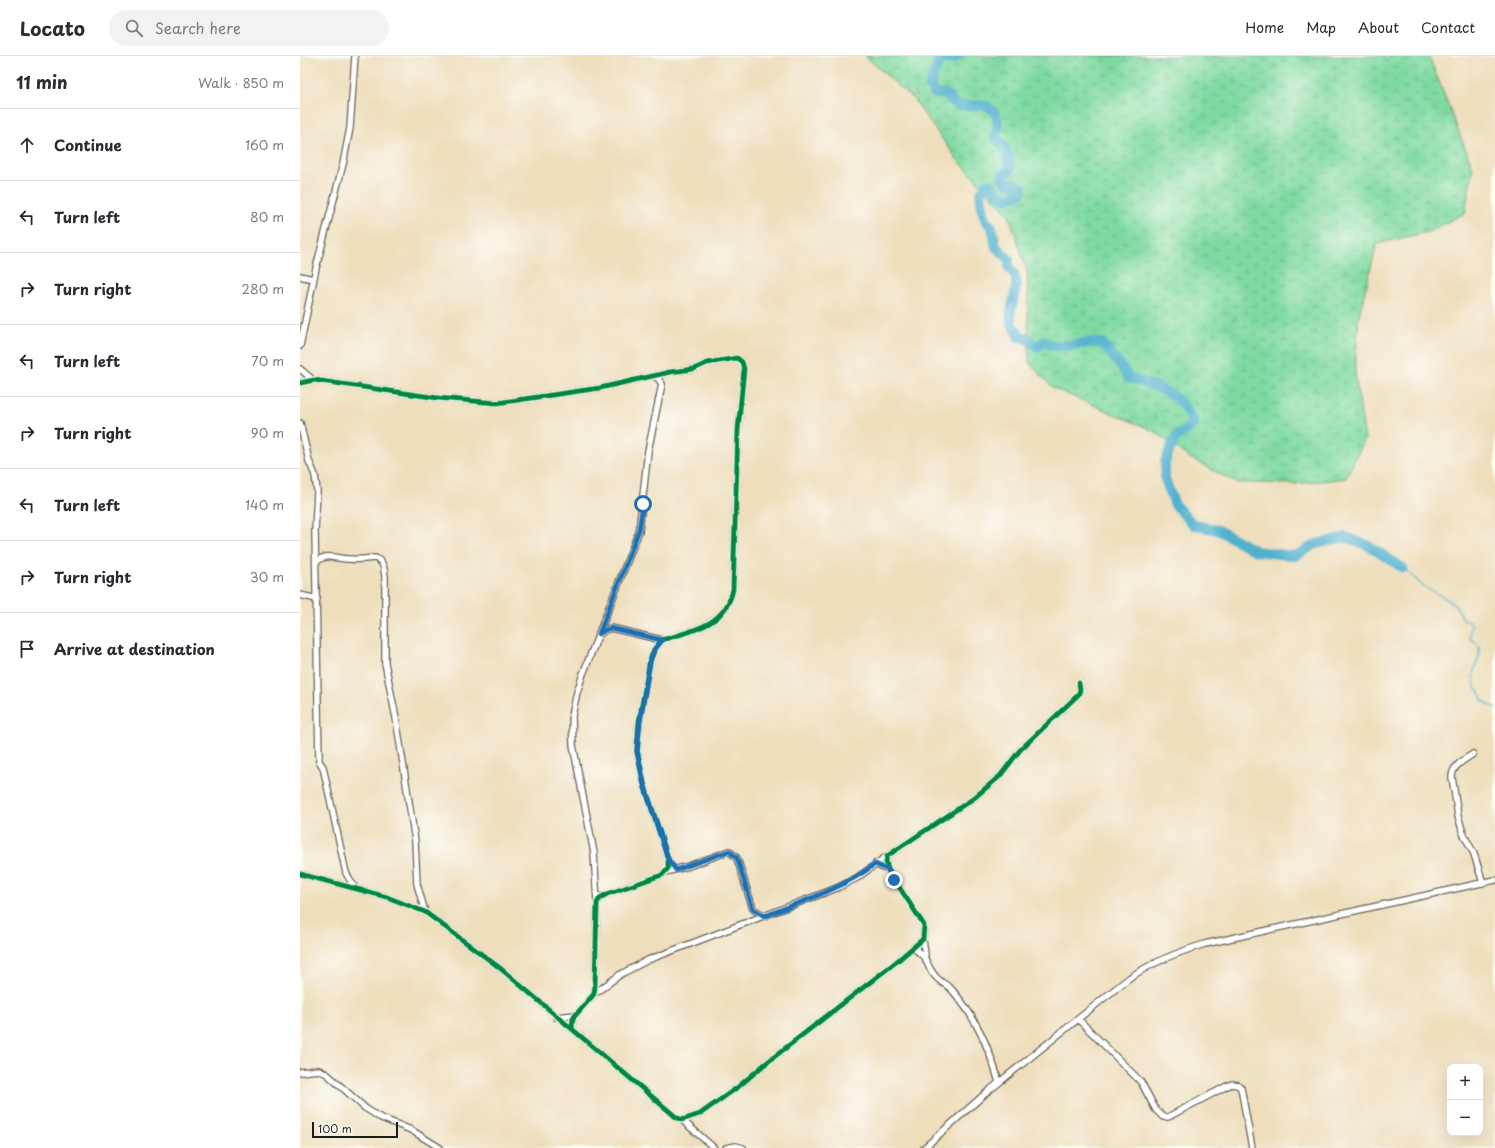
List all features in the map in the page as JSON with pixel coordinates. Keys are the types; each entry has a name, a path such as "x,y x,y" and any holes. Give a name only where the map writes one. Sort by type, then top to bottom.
{"street":[{"path":"300,346 314,279 343,164 350,128 355,56"},
{"path":"300,276 314,279"},
{"path":"300,313 306,314"},
{"path":"300,383 313,380 438,398 497,403 533,397 563,395 651,376 694,369 706,363 728,358 737,358 742,362 744,369 738,430 733,589 730,602 715,621 662,640 654,650 650,661 640,722 637,751 644,784 668,859 668,868 666,872"},
{"path":"300,369 313,380"},
{"path":"594,994 596,977 595,949 597,903 594,853 574,751 572,716 577,692 639,530 648,450 662,384 657,377 651,376"},
{"path":"300,423 309,461 315,475 317,491 315,532 319,761 323,767 346,873 355,888"},
{"path":"316,562 324,556 334,556 348,559 375,558 380,560 383,564 385,577 385,663 396,718 415,841 417,884 425,912"},
{"path":"300,595 317,599"},
{"path":"599,634 611,628 662,640"},
{"path":"572,1028 575,1014 594,994 621,974 648,960 837,888 857,878 875,864 974,798 1000,776 1020,750 1078,695 1080,690 1079,683"},
{"path":"1473,754 1454,767 1452,777 1461,827 1466,842 1474,854 1484,883"},
{"path":"597,903 600,898 607,894 729,851 737,858 753,909 750,920"},
{"path":"887,856 886,861 888,870 924,925 923,938 925,955 936,978 951,989 977,1024 990,1053 999,1082"},
{"path":"668,859 676,870"},
{"path":"875,864 888,870"},
{"path":"300,874 387,896 425,912 500,968 556,1017 572,1028 714,1148"},
{"path":"924,1148 999,1082 1146,966 1179,952 1205,944 1495,880"},
{"path":"753,909 765,916"},
{"path":"682,1120 700,1114 738,1087 765,1064 913,948 923,938"},
{"path":"913,948 925,955"},
{"path":"556,1017 575,1014"},
{"path":"1078,1019 1141,1082 1156,1110 1163,1117 1168,1117 1227,1086 1232,1084 1238,1085 1241,1088 1252,1148"},
{"path":"300,1072 319,1070 327,1074 365,1108 390,1123 410,1130 440,1148"},
{"path":"726,1148 736,1146 743,1148"}],"green space":[{"path":"865,56 1429,56 1473,168 1465,213 1428,232 1377,244 1359,315 1355,373 1365,439 1346,478 1295,484 1237,483 1188,457 1154,431 1053,388 1029,363 1027,272 1009,215 956,158 914,100"}],"waterway":[{"path":"958,56 953,59 939,60 930,85 934,93 948,96 954,103 959,105 981,105 991,108 996,116 998,127 995,136 1004,148 1011,169 1003,174 1003,179 1006,182 1021,187 1022,191 1019,194 1005,199 996,192 992,185 986,184 980,195 983,213 986,221 992,227 996,247 1009,259 1009,267 1016,278 1011,320 1013,326 1018,332 1018,337 1026,338 1038,347 1044,341 1049,344 1059,346 1102,343 1129,378 1160,388 1176,398 1183,405 1194,424 1175,438 1165,462 1165,479 1175,505 1194,525 1218,530 1256,551 1295,556 1316,544 1346,537 1369,546 1403,568"},
{"path":"1403,568 1422,585 1451,602 1460,612 1463,619 1471,623 1470,638 1479,646 1479,656 1473,674 1475,688 1480,692 1482,700 1495,708"}],"cycle path":[{"path":"300,383 314,380 438,398 497,403 600,388 670,372 694,369 707,363 737,358 742,362 744,369 738,430 733,589 729,601 716,619 696,629 662,640 654,650 650,661 639,722 637,751 644,784 668,859 668,868 662,875 607,894 600,898 597,903 594,994 573,1018 572,1028"},
{"path":"300,874 387,897 425,912 500,968 676,1117 682,1120 700,1114 738,1087 923,939 924,925 888,870 886,861 887,856 974,798 1000,776 1020,750 1078,695 1080,690 1079,683"}],"route":[{"path":"643,504 639,530 627,565 599,634 611,628 662,640 654,650 650,661 637,741 637,751 644,784 668,859 676,870 729,851 733,853 737,858 749,901 753,909 765,916 837,888 857,878 875,864 888,870 894,880"}]}
